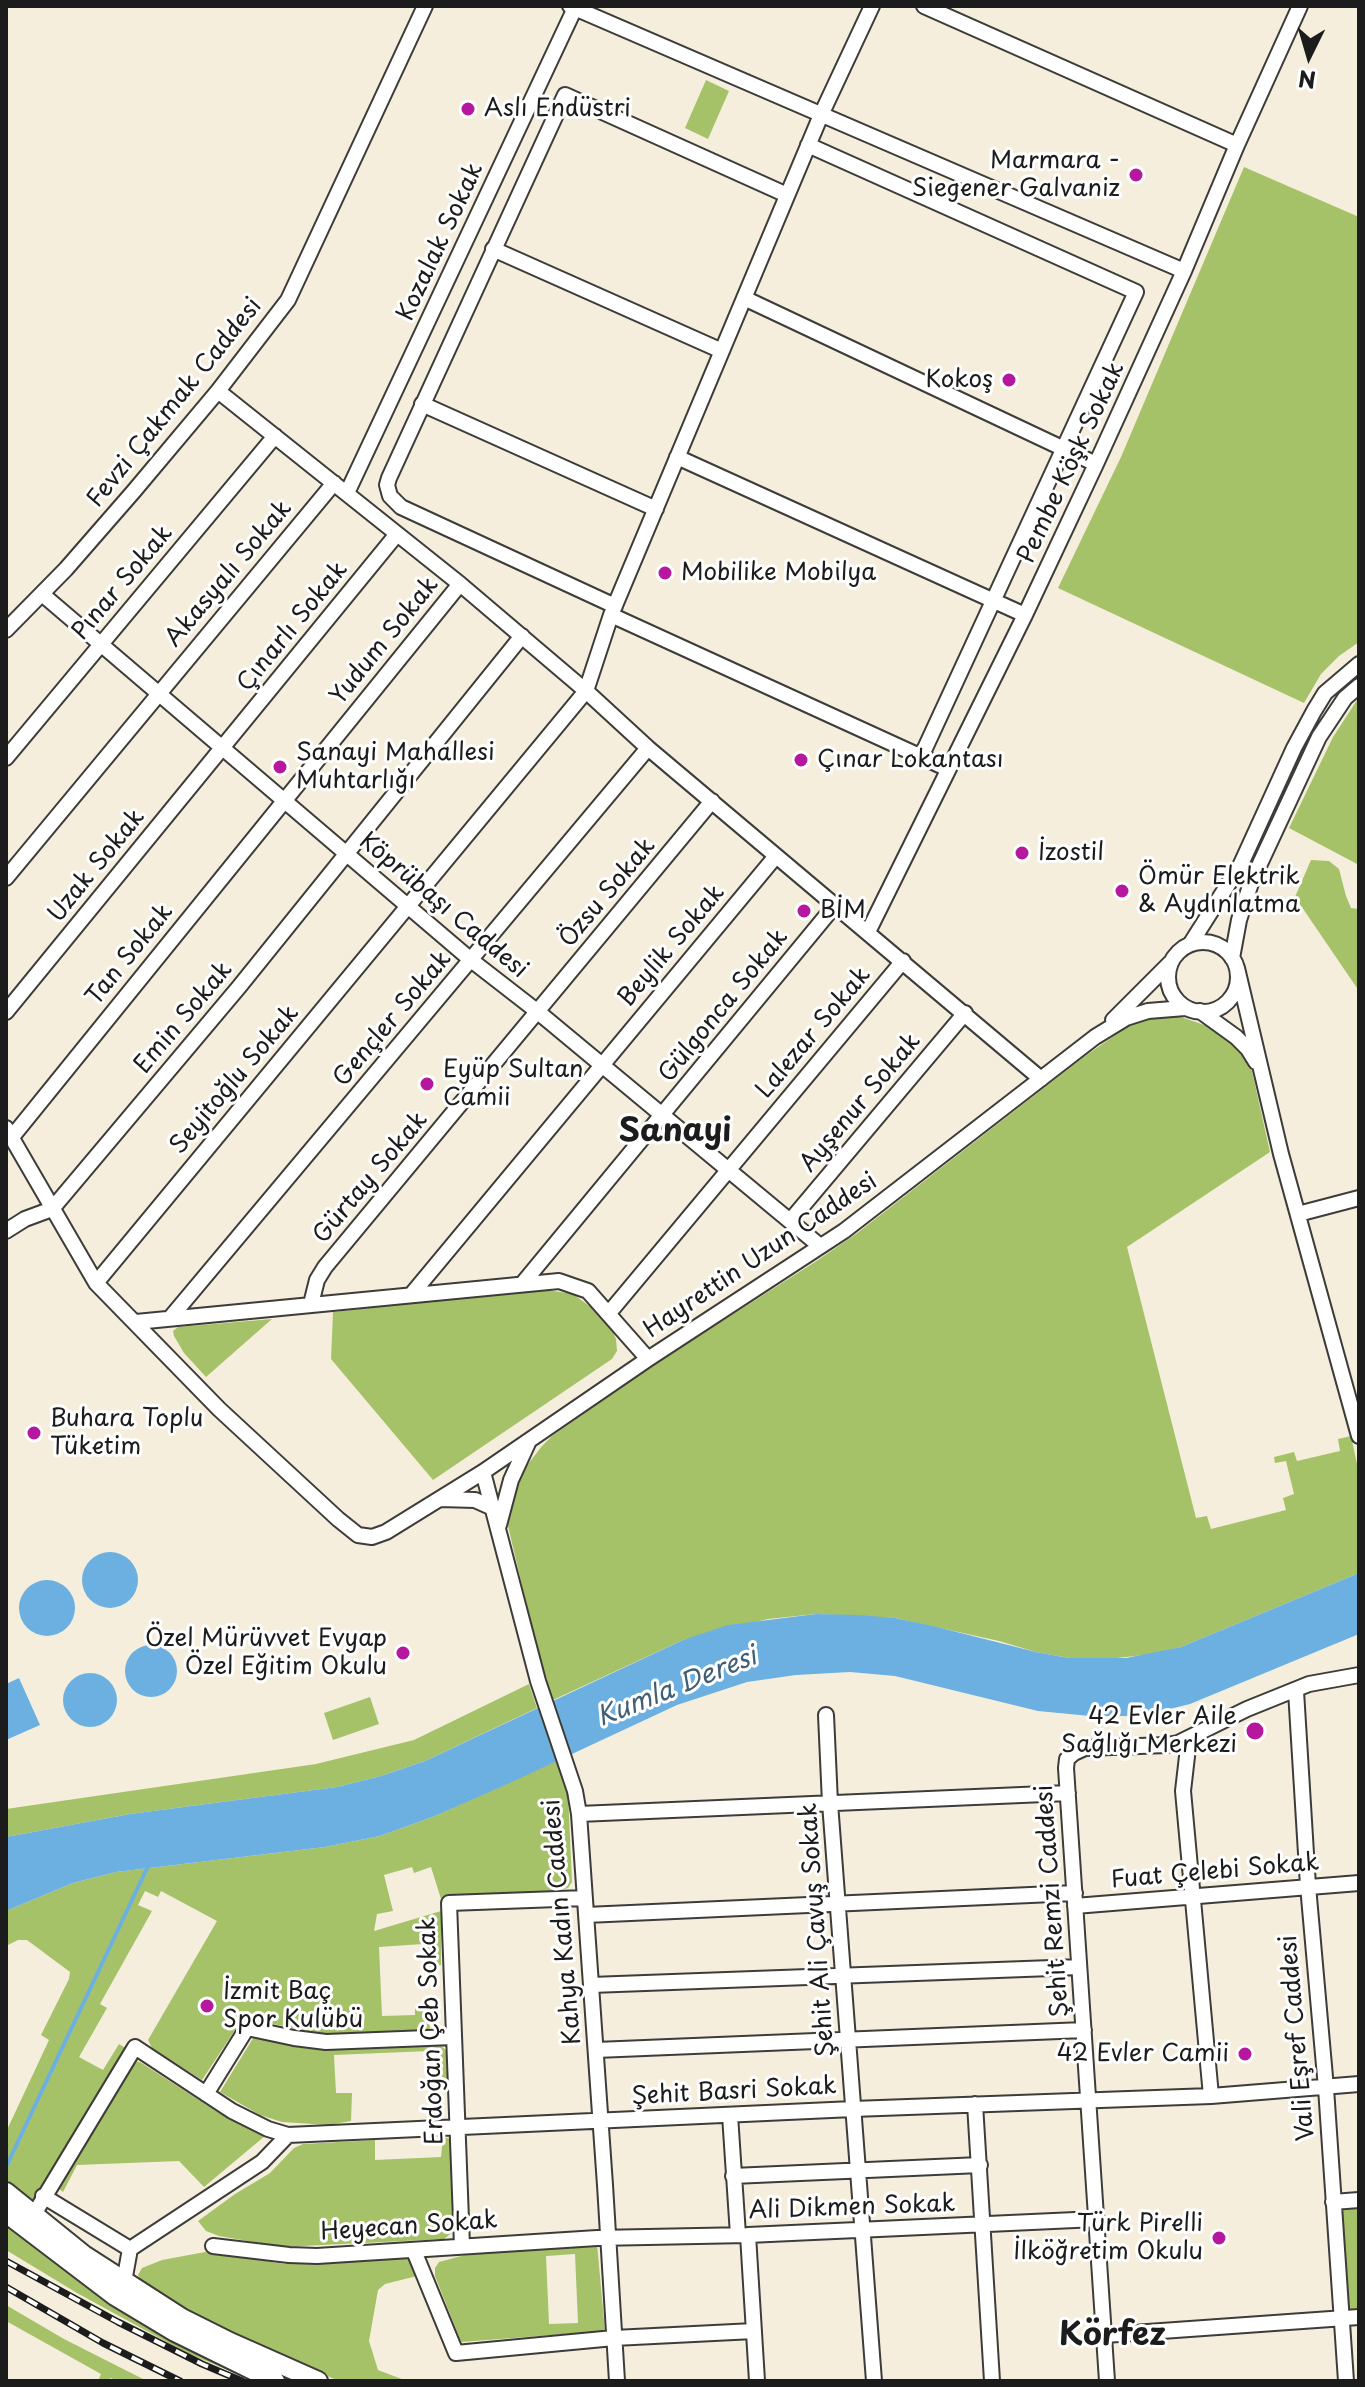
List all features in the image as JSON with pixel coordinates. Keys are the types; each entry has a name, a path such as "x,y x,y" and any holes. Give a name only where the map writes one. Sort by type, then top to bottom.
{"main road":[{"path":"6,2192 20,2214 115,2296 175,2332 275,2381"},
{"path":"20,2214 194,2324 318,2381"}],"street":[{"name":"Fevzi Çakmak Caddesi","path":"6,630 75,558 218,391 288,300 425,6"},
{"path":"586,691 613,610 808,145 872,6"},
{"path":"924,6 1237,145"},
{"name":"Pembe Köşk Sokak","path":"868,932 1096,464 1300,6"},
{"path":"572,7 1184,271"},
{"name":"Kozalak Sokak","path":"347,493 572,7"},
{"path":"787,195 565,95 422,404 389,478 388,491 394,502 432,522 948,769"},
{"path":"808,145 1136,292 921,757"},
{"path":"493,249 722,351"},
{"path":"744,298 1096,464"},
{"path":"218,391 460,584 648,748 1041,1079"},
{"path":"422,404 656,509"},
{"name":"Pınar Sokak","path":"6,758 275,436"},
{"path":"677,457 1025,615"},
{"name":"Akasyalı Sokak","path":"6,878 334,483"},
{"name":"Çınarlı Sokak","path":"222,747 397,534"},
{"name":"Yudum Sokak","path":"283,800 460,584"},
{"name":"Köprübaşı Caddesi","path":"42,594 471,960 820,1246"},
{"name":"Emin Sokak","path":"52,1209 239,987 522,636"},
{"path":"1095,1037 1191,943 1241,864 1294,748 1319,702 1333,685 1359,664"},
{"path":"1095,1037 1126,1018 1148,1011 1219,1008 1228,1001 1238,980 1234,963 1239,920 1251,883 1332,714 1359,686"},
{"name":"Seyitoğlu Sokak","path":"96,1283 586,691"},
{"name":"Uzak Sokak","path":"6,1012 222,747"},
{"name":"Gençler Sokak","path":"171,1317 648,748"},
{"name":"Tan Sokak","path":"9,1132 283,800"},
{"name":"Özsu Sokak","path":"538,1012 712,801"},
{"name":"Beylik Sokak","path":"411,1295 776,856"},
{"name":"Gülgonca Sokak","path":"523,1283 836,904"},
{"path":"1191,943 1203,942 1225,949 1234,963 1281,1154 1359,1436"},
{"name":"Lalezar Sokak","path":"609,1313 903,961"},
{"path":"1170,963 1167,979 1176,1000 1217,1022 1248,1049 1263,1073"},
{"name":"Gürtay Sokak","path":"311,1304 317,1280 325,1267 538,1012"},
{"name":"Ayşenur Sokak","path":"790,1221 965,1013"},
{"name":"Hayrettin Uzun Caddesi","path":"9,1132 96,1283 219,1409 338,1519 358,1535 372,1537 386,1532 483,1472 844,1231 1095,1037"},
{"path":"1298,1214 1359,1198"},
{"path":"6,1231 25,1219 52,1209"},
{"path":"136,1322 559,1281 588,1291 648,1359"},
{"path":"498,1529 507,1491 529,1440"},
{"name":"Kahya Kadın Caddesi","path":"483,1472 538,1681 575,1791 579,1814 617,2381"},
{"path":"439,1499 475,1500 493,1508"},
{"path":"1211,2096 1183,1791 1189,1739 1247,1709 1318,1681 1359,1675"},
{"name":"Vali Eşref Caddesi","path":"1296,1691 1346,2381"},
{"name":"Şehit Ali Çavuş Sokak","path":"826,1715 874,2381"},
{"name":"Şehit Remzi Caddesi","path":"1107,2381 1066,1763 1070,1755 1085,1748 1167,1745 1189,1739"},
{"path":"579,1814 1068,1793"},
{"name":"Fuat Çelebi Sokak","path":"586,1915 838,1904 1194,1895 1359,1883"},
{"name":"Erdoğan Çeb Sokak","path":"462,2246 449,1903 585,1898"},
{"path":"591,1985 1079,1967"},
{"path":"206,2094 247,2028 326,2042 453,2037"},
{"path":"596,2050 1084,2030"},
{"name":"Şehit Basri Sokak","path":"43,2196 135,2047 232,2111 288,2135 1211,2096 1359,2084"},
{"path":"975,2104 992,2381"},
{"path":"730,2115 733,2176 743,2235 757,2381"},
{"path":"124,2282 130,2249 262,2162 288,2135"},
{"path":"733,2176 980,2165"},
{"path":"20,2214 43,2196 130,2249"},
{"path":"1333,2202 1359,2200"},
{"name":"Ali Dikmen Sokak","path":"608,2238 1097,2219"},
{"name":"Heyecan Sokak","path":"213,2246 289,2255 414,2251 608,2238"},
{"path":"414,2251 456,2353 614,2338 754,2331"},
{"path":"1105,2335 1359,2317"}],"green space":[{"path":"706,80 729,91 708,139 685,128"},
{"path":"1244,167 1359,217 1359,642 1321,674 1304,703 1058,588 1121,457"},
{"path":"1359,697 1359,865 1289,828 1333,737"},
{"path":"1311,860 1329,861 1339,869 1351,908 1359,909 1359,991 1295,897"},
{"path":"1163,1015 1181,1017 1213,1028 1243,1056 1252,1071 1270,1152 1127,1247 1196,1518 1207,1516 1211,1529 1286,1510 1283,1498 1294,1494 1286,1461 1275,1463 1274,1457 1294,1452 1297,1461 1340,1451 1338,1439 1351,1436 1359,1473 1359,1573 1181,1647 1153,1654 1099,1660 1069,1658 895,1618 816,1614 768,1619 683,1640 553,1700 537,1649 508,1526 521,1473 542,1446 653,1365 856,1234 1085,1056 1127,1027 1145,1018"},
{"path":"541,1289 573,1294 599,1313 610,1325 617,1351 612,1359 433,1480 331,1359 333,1312"},
{"path":"272,1319 206,1377 184,1353 173,1331 178,1327"},
{"path":"529,1684 537,1708 425,1761 381,1776 337,1787 130,1814 6,1837 6,1809 316,1764 414,1740"},
{"path":"370,1697 379,1724 333,1740 324,1713"},
{"path":"556,1761 568,1792 572,1882 568,1888 441,1899 431,1867 414,1873 412,1867 384,1875 393,1911 377,1914 374,1931 441,1911 441,1965 424,1968 423,1944 379,1947 382,2016 415,2015 415,2007 429,2006 430,2033 318,2033 243,2018 202,2080 152,2048 148,2040 217,1921 161,1891 158,1897 145,1891 138,1905 152,1911 100,2004 107,2008 79,2057 103,2070 119,2044 127,2049 32,2202 6,2179 6,2132 49,2040 41,2035 70,1972 27,1940 18,1940 6,1946 6,1911 73,1883 116,1872 325,1847 380,1836 435,1816"},
{"path":"255,2035 309,2049 437,2042 448,2052 449,2089 431,2090 429,2051 334,2055 336,2093 352,2093 351,2121 328,2125 282,2122 260,2115 220,2092"},
{"path":"132,2061 140,2062 219,2113 265,2136 204,2187 179,2161 77,2165 63,2192 58,2188"},
{"path":"443,2137 451,2139 453,2189 453,2232 444,2239 282,2247 219,2236 206,2231 198,2221 270,2173 294,2148 303,2144 375,2140 375,2160 441,2157"},
{"path":"1359,2206 1359,2311 1348,2311 1341,2208"},
{"path":"6,2223 107,2300 179,2344 254,2381 187,2353 6,2250"},
{"path":"597,2244 605,2331 461,2342 435,2276 435,2268 439,2262 465,2255","holes":["575,2254 578,2323 549,2324 546,2256"]},
{"path":"205,2252 285,2264 408,2257 417,2276 385,2284 378,2290 369,2341 378,2370 407,2381 339,2381 262,2348 174,2302 140,2280 138,2275 142,2268 162,2260"},
{"path":"6,2305 64,2339 147,2381 117,2381 111,2378 98,2381 101,2374 6,2321"}],"water":[{"path":"110,1552 130,1560 138,1580 130,1600 110,1608 90,1600 82,1580 90,1560"},
{"name":"Kumla Deresi","path":"1359,1573 1359,1634 1190,1704 1141,1716 1090,1716 1038,1711 895,1676 850,1672 747,1682 677,1705 435,1816 380,1836 325,1847 116,1872 73,1883 6,1911 6,1837 130,1814 337,1787 381,1776 425,1761 683,1640 728,1625 816,1614 859,1615 895,1618 1069,1658 1126,1658 1181,1647"},
{"path":"47,1580 66,1589 75,1608 66,1627 47,1636 28,1627 19,1608 28,1589"},
{"path":"151,1645 170,1652 177,1671 170,1690 151,1697 132,1690 125,1671 132,1652"},
{"path":"90,1673 109,1681 117,1700 109,1719 90,1727 71,1719 63,1700 71,1681"},
{"path":"19,1678 40,1725 6,1740 6,1684"}],"waterway":[{"path":"6,2167 149,1864"}],"railway":[{"path":"6,2261 118,2322 242,2381"},
{"path":"6,2287 103,2343 180,2381"}],"place":[{"name":"Aslı Endüstri","path":"468,109"},
{"name":"Marmara - Siegener Galvaniz","path":"1136,175"},
{"name":"Kokoş","path":"1009,380"},
{"name":"Mobilike Mobilya","path":"665,573"},
{"name":"Çınar Lokantası","path":"801,760"},
{"name":"Sanayi Mahallesi Muhtarlığı","path":"280,767"},
{"name":"İzostil","path":"1022,853"},
{"name":"Ömür Elektrik & Aydınlatma","path":"1122,891"},
{"name":"BİM","path":"804,911"},
{"name":"Eyüp Sultan Camii","path":"427,1084"},
{"name":"Buhara Toplu Tüketim","path":"34,1433"},
{"name":"Özel Mürüvvet Evyap Özel Eğitim Okulu","path":"403,1653"},
{"name":"42 Evler Aile Sağlığı Merkezi","path":"1255,1731"},
{"name":"İzmit Baç Spor Kulübü","path":"207,2006"},
{"name":"42 Evler Camii","path":"1245,2054"},
{"name":"Türk Pirelli İlköğretim Okulu","path":"1219,2238"}],"district":[{"name":"Sanayi","path":"675,1132"},
{"name":"Körfez","path":"1112,2336"}]}
